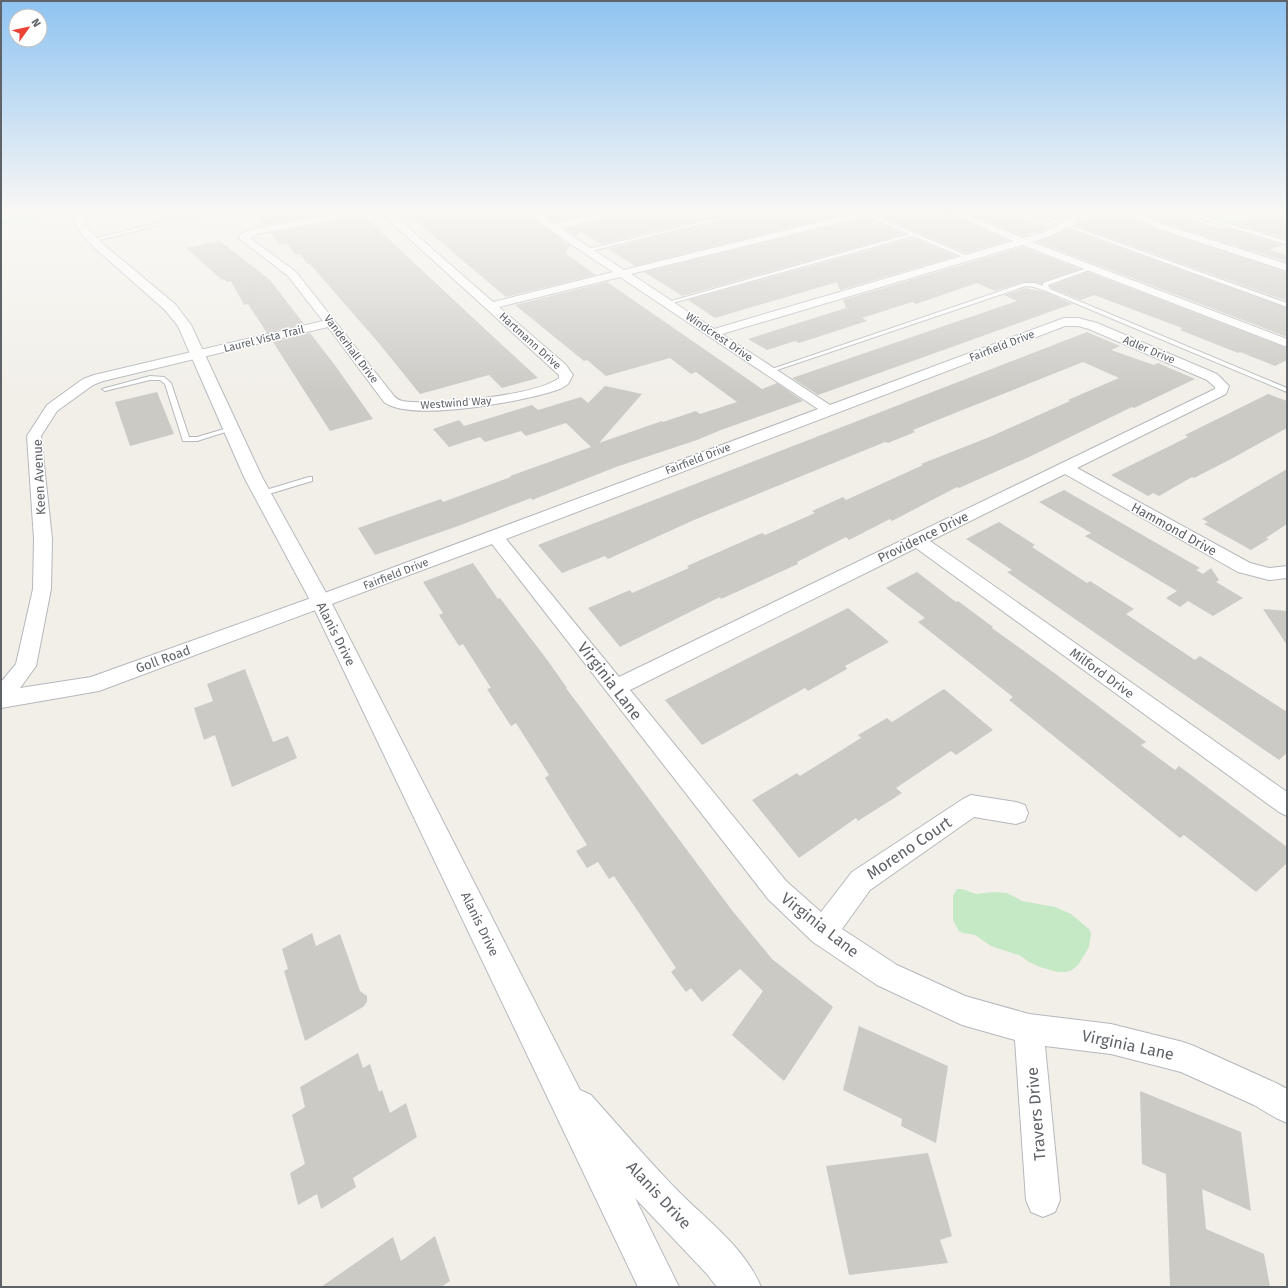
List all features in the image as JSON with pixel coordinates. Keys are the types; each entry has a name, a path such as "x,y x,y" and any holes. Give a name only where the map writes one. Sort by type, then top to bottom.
{"main road":[{"name":"Alanis Drive","path":"128,271 170,307 184,325 262,494 321,602 659,1287"},
{"name":"Alanis Drive","path":"560,1085 662,1201 720,1259 741,1287"}],"street":[{"name":"Vanderhall Drive","path":"288,271 332,323 389,399"},
{"name":"Hartmann Drive","path":"451,271 564,372 566,378 563,382 548,388"},
{"name":"Windcrest Drive","path":"619,271 830,411"},
{"path":"490,306 634,271"},
{"path":"713,333 925,271"},
{"path":"1100,271 1287,343"},
{"name":"Fairfield Drive","path":"321,602 1064,322 1078,322"},
{"name":"Adler Drive","path":"1078,322 1093,326 1212,377 1218,381"},
{"name":"Laurel Vista Trail","path":"197,356 332,323"},
{"name":"Keen Avenue","path":"1,699 26,666 42,588 43,539 34,436 52,408 88,382 197,356"},
{"name":"Providence Drive","path":"615,688 1221,391 1222,386 1218,381"},
{"name":"Westwind Way","path":"389,399 394,403 406,405 469,404 514,397 548,388"},
{"name":"Hammond Drive","path":"1066,468 1244,568 1269,574 1287,572"},
{"name":"Virginia Lane","path":"495,536 776,890 823,932 887,975 962,1010 1029,1028 1111,1039 1183,1057 1265,1094 1287,1107"},
{"name":"Milford Drive","path":"917,540 1287,805"},
{"name":"Goll Road","path":"1,699 92,685 321,602"},
{"name":"Moreno Court","path":"823,932 861,881 971,806 1016,813"},
{"name":"Travers Drive","path":"1029,1028 1043,1200"}],"lane":[{"path":"667,303 781,271"},
{"path":"1048,290 1045,284 1083,271"},
{"path":"1193,271 1287,305"},
{"path":"769,371 1026,284 1035,285 1048,290 1287,390"},
{"path":"105,389 150,378 162,378 168,383 186,439 197,439 231,429"},
{"path":"262,494 309,480"}],"green space":[{"path":"957,889 962,889 976,894 994,892 1007,893 1022,901 1055,907 1071,914 1089,929 1091,933 1089,947 1078,965 1072,970 1057,972 1040,967 1021,956 991,946 975,935 959,931 953,920 953,896"}],"building":[{"path":"212,271 259,271 270,280 304,324 267,333 248,304 244,305 231,281 227,282 224,279 222,280"},
{"path":"316,271 423,271 538,378 502,388 489,375 420,394 377,341"},
{"path":"475,271 591,271 596,275 506,297"},
{"path":"648,271 772,271 682,296 644,272"},
{"path":"793,271 905,271 840,290 837,282 715,318 688,300"},
{"path":"941,271 1074,271 1043,282 1042,284 1035,282 1024,282 995,291 977,283 916,304 912,302 862,318 867,321 799,343 795,341 767,350 748,339 846,308 843,300"},
{"path":"1114,271 1185,271 1287,308 1287,337"},
{"path":"1203,271 1287,272 1287,301"},
{"path":"1088,272 1287,348 1287,360 1275,366 1180,330 1182,328 1094,295 1081,300 1051,288 1050,286"},
{"path":"607,282 762,389 777,383 803,401 697,440 616,467 532,500 531,498 461,525 375,555 358,528 441,499 443,502 591,447 566,423 526,436 521,431 485,442 480,437 449,447 433,429 459,420 464,426 532,405 538,410 581,397 588,403 605,386 642,394 599,443 662,421 663,422 696,411 700,414 737,402 696,372 691,374 670,358 606,376 587,360 584,361 515,305"},
{"path":"1026,288 1045,292 1072,304 818,395 792,378 1017,301 1004,295"},
{"path":"1087,332 1120,346 1111,350 1154,365 1158,363 1195,379 1134,408 1132,407 1029,457 959,488 957,487 892,521 890,519 849,540 846,537 797,562 798,564 721,599 720,597 620,647 588,608 630,590 632,593 689,568 687,566 762,533 765,535 815,513 812,511 843,497 846,500 923,465 921,464 992,436 1119,378 1083,362 913,430 915,432 888,443 885,442 694,520 608,559 605,556 562,573 538,545"},
{"path":"310,333 373,419 330,431 273,342"},
{"path":"157,392 174,434 130,446 115,402"},
{"path":"1268,394 1287,401 1287,428 1233,458 1194,478 1192,477 1159,496 1153,493 1148,496 1111,475 1188,437 1185,435"},
{"path":"1287,469 1287,524 1266,538 1269,539 1251,550 1204,524 1208,522 1202,519"},
{"path":"1064,490 1200,568 1196,570 1203,574 1211,568 1219,580 1216,582 1243,598 1213,616 1188,601 1180,607 1166,598 1177,591 1085,536 1091,533 1039,502"},
{"path":"999,522 1035,545 1032,547 1087,583 1090,581 1134,609 1126,614 1195,660 1200,656 1287,712 1287,753 1279,760 1007,572 1012,570 966,539"},
{"path":"473,563 498,599 500,598 548,661 566,688 731,909 772,959 833,1007 784,1081 732,1035 763,991 740,969 702,1002 691,988 686,992 671,972 676,968 614,876 609,879 598,862 587,868 576,851 587,845 545,778 549,775 516,723 511,726 487,689 491,688 463,644 459,646 439,615 443,613 423,582"},
{"path":"917,572 1146,742 1141,745 1175,770 1179,766 1287,847 1287,863 1256,892 1184,835 1180,838 1009,700 1013,697 918,622 925,618 886,588"},
{"path":"848,608 889,642 845,666 847,669 808,691 805,688 702,745 665,700"},
{"path":"1263,609 1287,611 1287,645"},
{"path":"245,669 273,742 288,736 297,758 232,787 215,735 204,740 194,708 213,701 207,684"},
{"path":"944,689 993,730 956,755 951,751 896,788 902,793 858,821 856,818 799,858 752,800 797,773 800,776 861,738 858,735 887,718 892,722"},
{"path":"312,933 316,946 340,934 360,991 367,996 367,1002 363,1007 305,1041 284,971 288,969 282,949"},
{"path":"859,1026 948,1066 936,1143 901,1126 902,1119 843,1090"},
{"path":"358,1053 363,1068 370,1064 379,1092 382,1090 390,1113 406,1103 417,1137 353,1178 356,1187 321,1209 317,1194 298,1205 290,1173 305,1164 292,1115 305,1107 300,1087"},
{"path":"1140,1091 1241,1132 1251,1211 1202,1189 1206,1229 1264,1254 1270,1287 1170,1287 1166,1174 1142,1164"},
{"path":"928,1153 952,1236 940,1240 948,1263 849,1275 826,1166"},
{"path":"435,1236 450,1281 441,1287 321,1287 393,1237 401,1261"}]}
